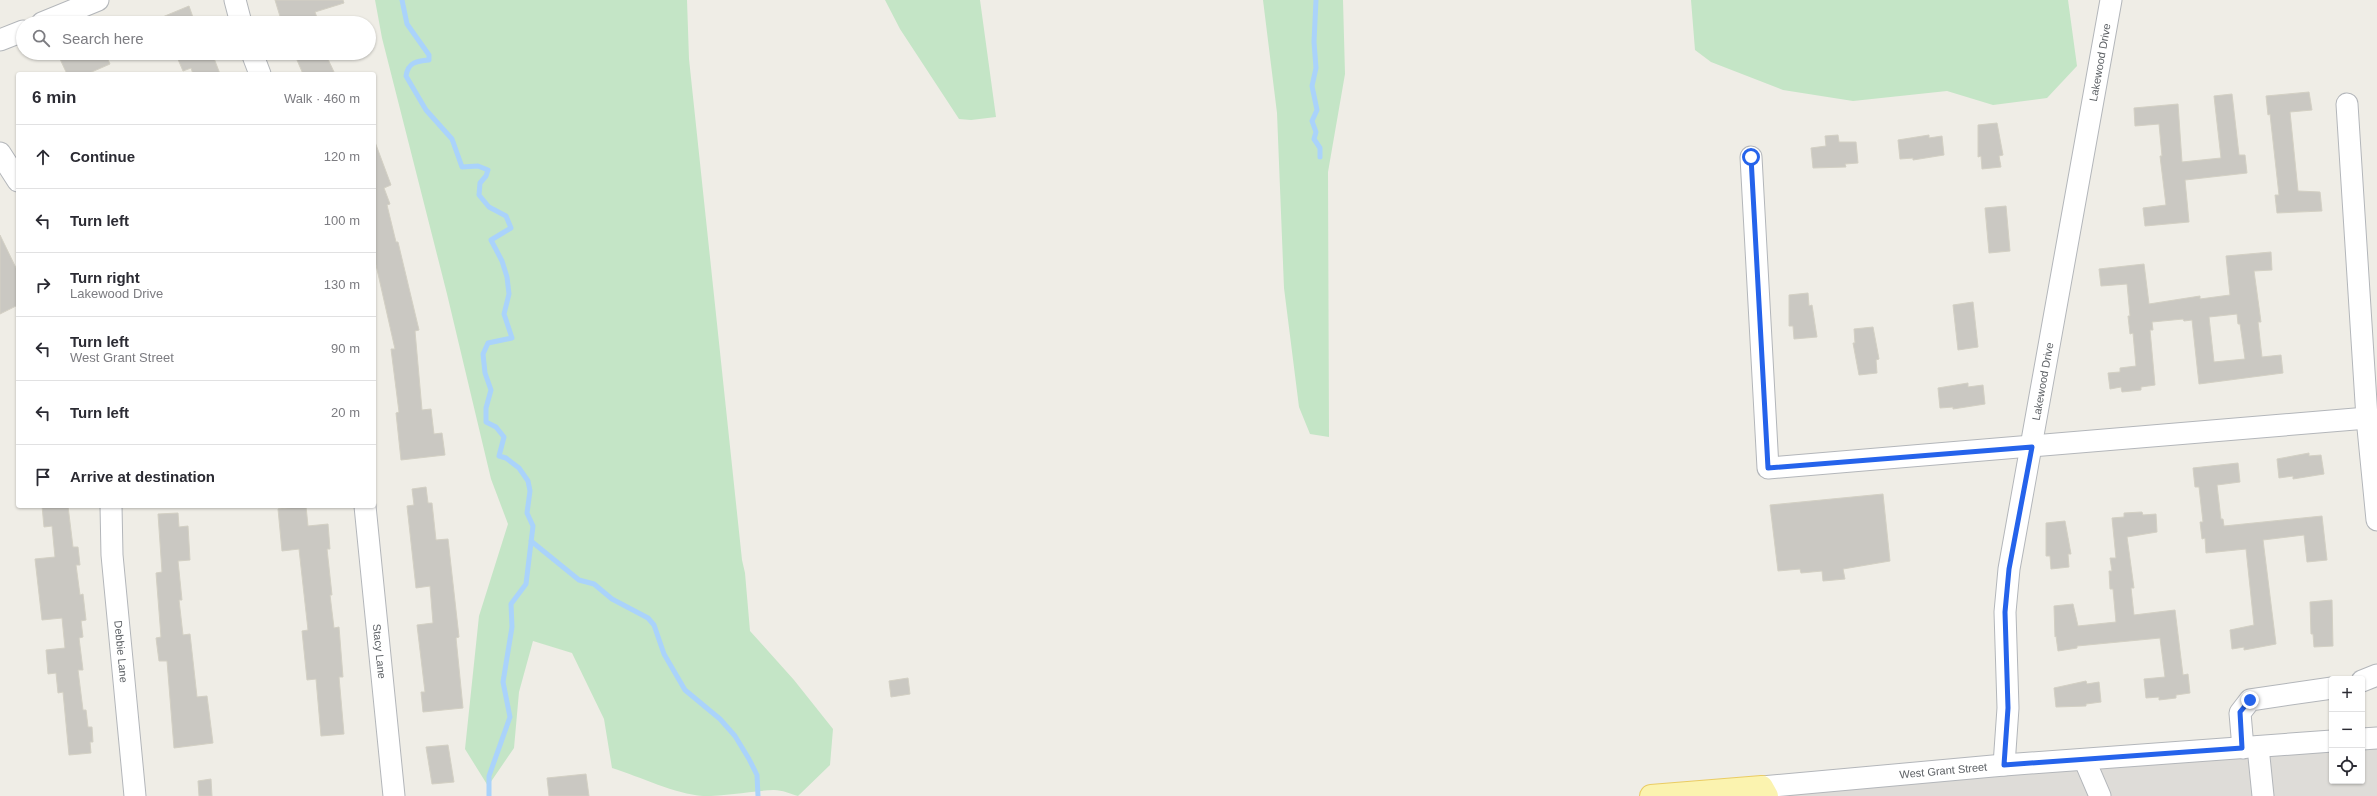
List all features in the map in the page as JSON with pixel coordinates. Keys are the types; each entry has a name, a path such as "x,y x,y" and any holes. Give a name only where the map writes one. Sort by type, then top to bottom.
{"main road":[{"name":"West Grant Street","path":"1651,796 1764,792"}],"street":[{"path":"59,16 98,0"},
{"path":"235,0 240,16"},
{"name":"Lakewood Drive","path":"2004,765 2008,708 2005,612 2009,569 2111,0"},
{"path":"0,40 16,34"},
{"path":"255,60 259,72"},
{"path":"2347,104 2367,418 2377,520"},
{"path":"0,153 16,178"},
{"path":"1751,157 1768,468 2367,418"},
{"name":"Debbie Lane","path":"111,508 112,555 135,796"},
{"name":"Stacy Lane","path":"365,508 394,796"},
{"path":"2365,681 2377,675"},
{"path":"2263,796 2240,712 2250,700 2329,688"},
{"path":"2365,739 2377,738"},
{"name":"West Grant Street","path":"1764,792 1854,788 2004,765 2085,761 2329,741"},
{"path":"2085,761 2100,796"}],"shaded area":[{"path":"2377,738 2377,796 1767,796 2329,742 2329,784 2365,784 2365,739"}],"green space":[{"path":"375,0 687,0 689,59 750,631 794,680 833,729 830,765 798,796 783,791 774,790 712,796 692,795 670,789 612,768 604,719 572,653 533,641 519,692 514,748 488,786 465,749 479,616 508,524 491,479 447,294 382,38"},
{"path":"885,0 980,0 996,117 971,120 959,119 900,29"},
{"path":"1263,0 1343,0 1345,74 1328,172 1329,437 1310,434 1299,407 1284,288 1277,113"},
{"path":"1691,0 2068,0 2077,66 2047,98 1993,105 1947,91 1853,101 1783,90 1711,62 1695,50"}],"building":[{"path":"275,0 343,0 344,3 315,12 316,16 280,16"},
{"path":"189,6 193,16 165,16"},
{"path":"60,60 108,60 110,64 92,72 66,72"},
{"path":"178,60 215,60 219,72 192,72 191,68 183,71"},
{"path":"297,60 328,60 334,72 302,72"},
{"path":"2309,92 2312,110 2290,112 2298,191 2320,192 2322,211 2277,213 2275,195 2279,195 2270,114 2268,115 2266,96"},
{"path":"2232,94 2239,155 2245,155 2247,173 2185,180 2189,222 2145,226 2143,208 2166,205 2160,156 2162,156 2159,124 2135,126 2134,108 2178,104 2182,162 2221,158 2214,96"},
{"path":"1997,123 2003,155 1999,156 2001,167 1982,169 1981,156 1978,157 1978,125"},
{"path":"1838,135 1839,142 1856,142 1858,163 1845,164 1846,167 1813,168 1811,148 1826,146 1825,136"},
{"path":"1929,135 1929,138 1942,136 1944,155 1913,160 1913,158 1900,159 1898,140"},
{"path":"376,145 391,185 384,188 390,204 387,205 396,242 398,242 419,330 415,331 422,410 431,409 434,434 442,433 445,455 401,460 396,413 399,412 391,349 395,349 376,265"},
{"path":"2006,206 2010,251 1989,253 1985,208"},
{"path":"0,235 16,268 16,306 0,314"},
{"path":"2271,252 2272,270 2254,271 2261,322 2258,322 2262,357 2281,355 2283,373 2199,384 2192,320 2184,321 2183,319 2152,322 2153,330 2150,330 2155,385 2141,387 2141,390 2122,392 2121,387 2110,389 2108,373 2120,372 2120,368 2136,366 2133,333 2130,334 2127,284 2101,286 2099,269 2144,264 2149,304 2200,296 2200,299 2230,295 2226,256","holes":["2237,314 2238,324 2240,324 2245,359 2214,362 2209,317"]},
{"path":"1808,293 1809,306 1812,305 1817,337 1794,339 1793,326 1789,326 1789,295"},
{"path":"1973,302 1978,347 1958,350 1953,305"},
{"path":"1873,327 1879,359 1876,360 1877,373 1859,375 1853,343 1855,343 1854,329"},
{"path":"1968,383 1968,387 1983,385 1985,404 1953,409 1953,407 1940,408 1938,388"},
{"path":"2309,453 2309,456 2321,455 2324,474 2293,479 2293,476 2279,478 2277,459"},
{"path":"2238,463 2240,482 2217,485 2221,519 2223,519 2224,526 2322,516 2327,560 2307,562 2304,535 2263,540 2276,644 2244,650 2244,647 2232,649 2230,630 2254,625 2246,549 2206,553 2205,538 2202,539 2200,522 2203,522 2199,487 2195,487 2193,468"},
{"path":"426,487 428,503 432,503 436,540 448,539 459,637 456,638 463,708 423,712 421,692 425,692 417,625 433,623 430,586 416,588 407,506 414,505 412,489"},
{"path":"1883,494 1890,561 1843,569 1845,579 1823,581 1822,571 1801,573 1800,569 1778,571 1770,505"},
{"path":"42,508 68,508 73,547 78,547 80,565 76,565 80,595 83,594 86,620 81,621 83,637 79,638 83,670 78,670 83,710 86,710 88,727 92,727 93,742 90,742 91,753 69,755 63,692 58,693 56,673 48,674 46,650 65,648 62,618 42,620 35,559 55,557 52,526 44,527"},
{"path":"306,508 308,526 328,524 330,549 327,549 332,595 330,595 334,628 339,627 343,677 339,677 344,734 321,736 316,679 307,680 302,631 308,630 299,549 282,551 278,509"},
{"path":"2142,512 2143,515 2156,514 2157,532 2127,537 2134,588 2131,588 2134,615 2175,610 2183,675 2188,674 2190,693 2176,695 2176,698 2159,700 2159,697 2146,698 2144,679 2165,677 2160,638 2077,646 2077,648 2058,651 2056,636 2055,637 2054,606 2073,604 2078,626 2116,622 2113,589 2110,589 2109,571 2112,571 2110,558 2116,558 2112,518 2124,517 2124,513"},
{"path":"178,513 179,527 188,526 190,560 178,561 182,600 179,600 183,635 190,634 197,697 207,696 213,743 174,748 167,661 159,661 156,638 161,637 156,573 162,572 158,514"},
{"path":"2065,521 2071,554 2068,554 2069,567 2051,569 2050,556 2046,556 2046,523"},
{"path":"2332,600 2333,646 2314,647 2313,634 2311,634 2310,602"},
{"path":"908,678 910,694 891,697 889,681"},
{"path":"2086,681 2087,684 2099,682 2101,702 2086,704 2086,706 2056,707 2054,688"},
{"path":"448,745 454,782 432,784 426,747"},
{"path":"586,774 589,796 549,796 547,778"},
{"path":"211,779 212,796 199,796 198,781"}],"waterway":[{"path":"402,0 407,24 429,55 429,60 417,62 411,65 406,76 426,110 452,139 462,167 478,166 488,170 486,176 480,183 479,195 489,207 506,216 511,228 491,240 502,261 507,277 509,294 504,314 512,338 488,343 483,354 485,373 491,390 486,408 486,422 496,427 504,437 499,456 506,458 519,468 528,481 530,491 527,513 533,526 526,584 511,604 512,627 503,682 510,717 489,776 489,796"},
{"path":"1316,0 1314,42 1316,68 1312,86 1317,110 1312,121 1316,132 1314,139 1320,148 1320,157"},
{"path":"531,541 579,580 594,584 612,599 648,618 654,625 664,654 685,690 720,719 735,736 757,775 758,796"}],"route":[{"path":"1751,157 1768,468 2032,447 2009,569 2005,612 2004,634 2008,708 2004,765 2085,761 2242,748 2240,712 2250,700"}]}
